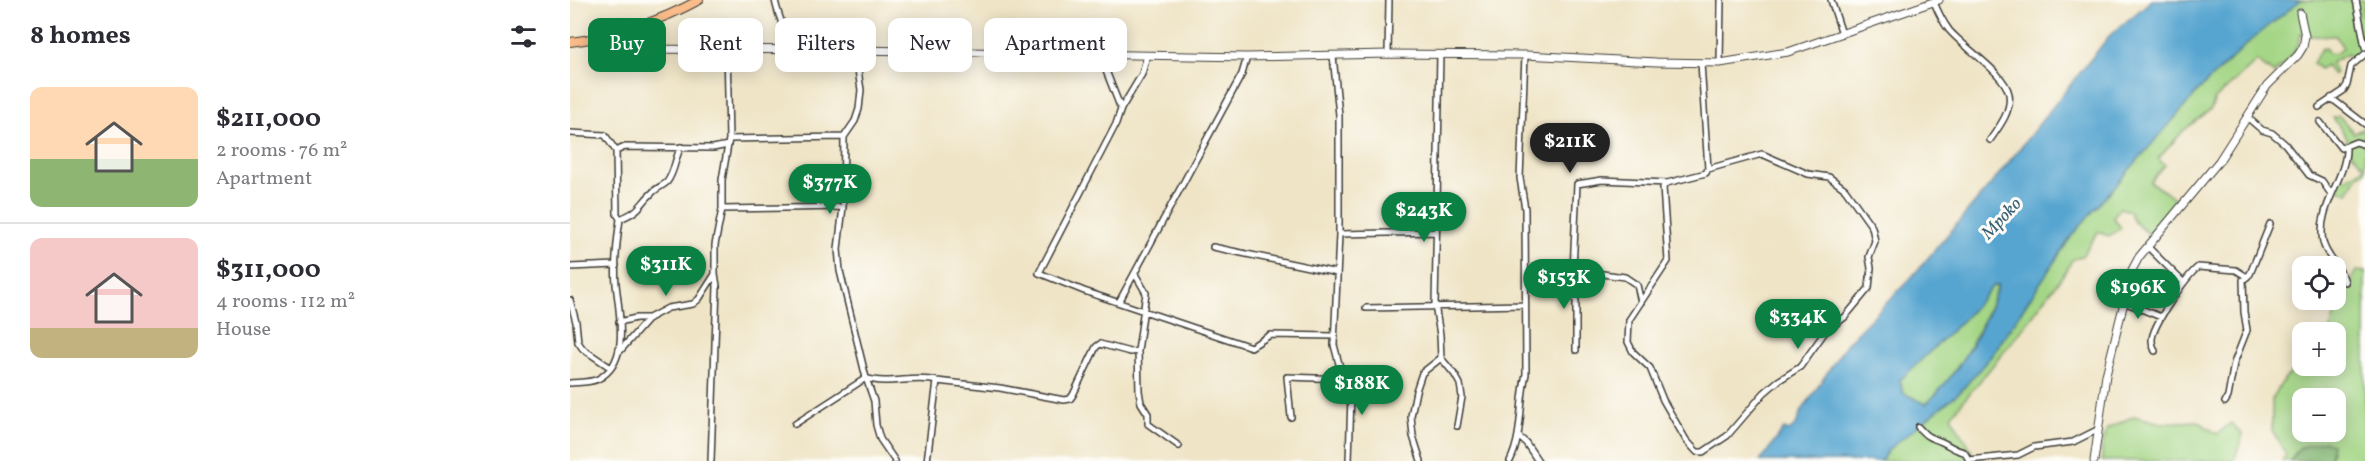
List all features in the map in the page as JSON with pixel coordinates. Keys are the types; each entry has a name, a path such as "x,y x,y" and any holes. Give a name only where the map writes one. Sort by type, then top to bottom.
{"main road":[{"path":"659,18 699,0"},
{"path":"570,42 588,39"}],"street":[{"path":"775,0 779,18"},
{"path":"1388,54 1389,0"},
{"path":"1720,63 1721,0"},
{"path":"1832,0 1842,34"},
{"path":"2356,0 2365,47"},
{"path":"1127,54 1247,57 1388,54 1525,55 1720,63 1788,52 1936,1 1950,31 1997,73 2009,93 2009,104 2003,122 1990,140"},
{"path":"2094,461 2106,375 2132,270 2219,160 2267,87 2298,56 2305,36 2300,13"},
{"path":"876,50 984,52"},
{"path":"1440,54 1435,305 1441,358 1460,384 1462,397 1457,426"},
{"path":"2319,107 2343,91 2347,85 2351,66 2365,54"},
{"path":"1147,55 1142,74 1039,269 1041,275 1251,347 1270,335 1335,336"},
{"path":"1510,461 1518,436 1521,394 1526,374 1525,209 1520,178 1525,55"},
{"path":"1333,56 1339,115 1339,234 1335,345 1343,379 1351,395 1349,461"},
{"path":"1119,302 1242,74 1247,57"},
{"path":"1701,63 1708,169"},
{"path":"711,461 717,295 715,245 722,209 722,180 728,142 727,72"},
{"path":"858,72 861,90 859,109 855,121 844,137 843,207 838,249 840,271 866,378 874,401 880,439 895,461"},
{"path":"1106,72 1121,110"},
{"path":"2331,98 2365,124"},
{"path":"2247,117 2262,130 2272,133 2285,144 2309,175 2322,181 2331,194"},
{"path":"2320,122 2341,148 2346,148 2356,142 2365,145"},
{"path":"570,133 605,135 616,151 617,214 620,219 616,265 620,351"},
{"path":"616,151 625,147 713,148 728,142 844,137"},
{"path":"620,219 642,207 651,193 667,182 675,157 681,147"},
{"path":"2331,256 2323,241 2323,224 2331,194 2346,159 2346,148"},
{"path":"1576,350 1576,301 1573,293 1573,270 1577,184 1602,180 1667,183 1706,173 1708,169 1762,154 1808,174 1829,177 1836,180 1872,227 1875,236 1869,257 1871,268 1869,288 1845,317 1818,339 1800,367 1764,393 1727,436 1703,452 1697,452 1686,440 1663,400 1650,368 1633,352 1628,342 1629,320 1668,261 1669,250 1662,194 1667,183"},
{"path":"722,209 843,207"},
{"path":"2224,402 2228,397 2234,363 2247,330 2243,280 2250,274 2270,224"},
{"path":"1339,234 1436,232"},
{"path":"1213,247 1337,273"},
{"path":"2148,247 2183,282"},
{"path":"570,267 616,265"},
{"path":"2155,351 2152,341 2161,317 2173,302 2183,282 2198,267 2235,270 2247,277"},
{"path":"1573,270 1624,277 1637,285 1641,302"},
{"path":"570,383 598,379 611,368 620,351 649,318 668,308 693,304 699,299 715,274"},
{"path":"1135,274 1146,293 1137,351 1141,402 1148,414 1148,424 1179,446"},
{"path":"570,300 578,342 583,349 611,368"},
{"path":"2124,302 2161,317"},
{"path":"1366,308 1525,305"},
{"path":"619,321 649,318"},
{"path":"866,378 874,381 921,378 1000,388 1064,400 1070,399 1073,395 1096,347 1100,344 1130,352 1137,351"},
{"path":"1421,461 1413,436 1411,416 1422,373 1441,358"},
{"path":"1291,417 1287,377 1343,379"},
{"path":"795,424 866,378"},
{"path":"927,461 938,381"},
{"path":"1918,427 1929,439 1942,442 1953,450 1964,452 1969,460 2018,455 2034,447 2073,442 2097,430"},
{"path":"1518,436 1526,443 1538,461"}],"green space":[{"path":"2301,0 2365,0 2362,15 2365,19 2365,55 2353,62 2347,54 2331,63 2336,73 2333,75 2326,65 2320,69 2313,63 2321,49 2326,48 2328,53 2335,54 2343,48 2336,36 2310,36 2301,33 2294,51 2274,74 2257,61 2215,99 2211,109 2183,131 2158,159 2165,165 2150,182 2179,201 2151,236 2133,221 2130,211 2120,208 2113,217 2121,228 2109,236 2098,232 2082,256 2072,260 2021,331 1951,416 1971,451 1969,461 1881,461 1888,450 1960,392 1992,355 2073,234 2201,88 2250,41"},
{"path":"2339,116 2354,133 2365,128 2365,136 2362,138 2365,142 2365,167 2343,144 2348,139 2333,118"},
{"path":"2365,167 2365,171 2358,175 2348,193 2336,188 2340,178 2347,178"},
{"path":"2356,271 2365,272 2365,461 2330,461 2332,451 2325,442 2346,442 2346,388 2292,388 2292,442 2320,442 2299,448 2290,461 2282,461 2286,454 2272,430 2272,399 2284,379 2292,372 2292,376 2346,376 2346,322 2332,322 2336,310 2346,310 2346,289"},
{"path":"1998,285 1969,349 1938,392 1926,404 1903,393 1900,380 1963,320 1993,286"},
{"path":"2134,416 2161,423 2198,421 2217,434 2231,423 2243,435 2234,461 2102,461 2102,448 2107,429"},
{"path":"2320,442 2332,444 2330,461 2290,461 2299,448"}],"water":[{"name":"Mpoko","path":"2152,0 2301,0 2250,41 2201,88 2073,234 1992,355 1960,392 1888,450 1881,461 1760,461 1784,429 1789,431 1796,425 1801,412 1847,343 1910,279 1996,178 2110,35","holes":["1998,285 1969,349 1938,392 1926,404 1903,393 1900,380 1963,320 1993,286"]}]}
